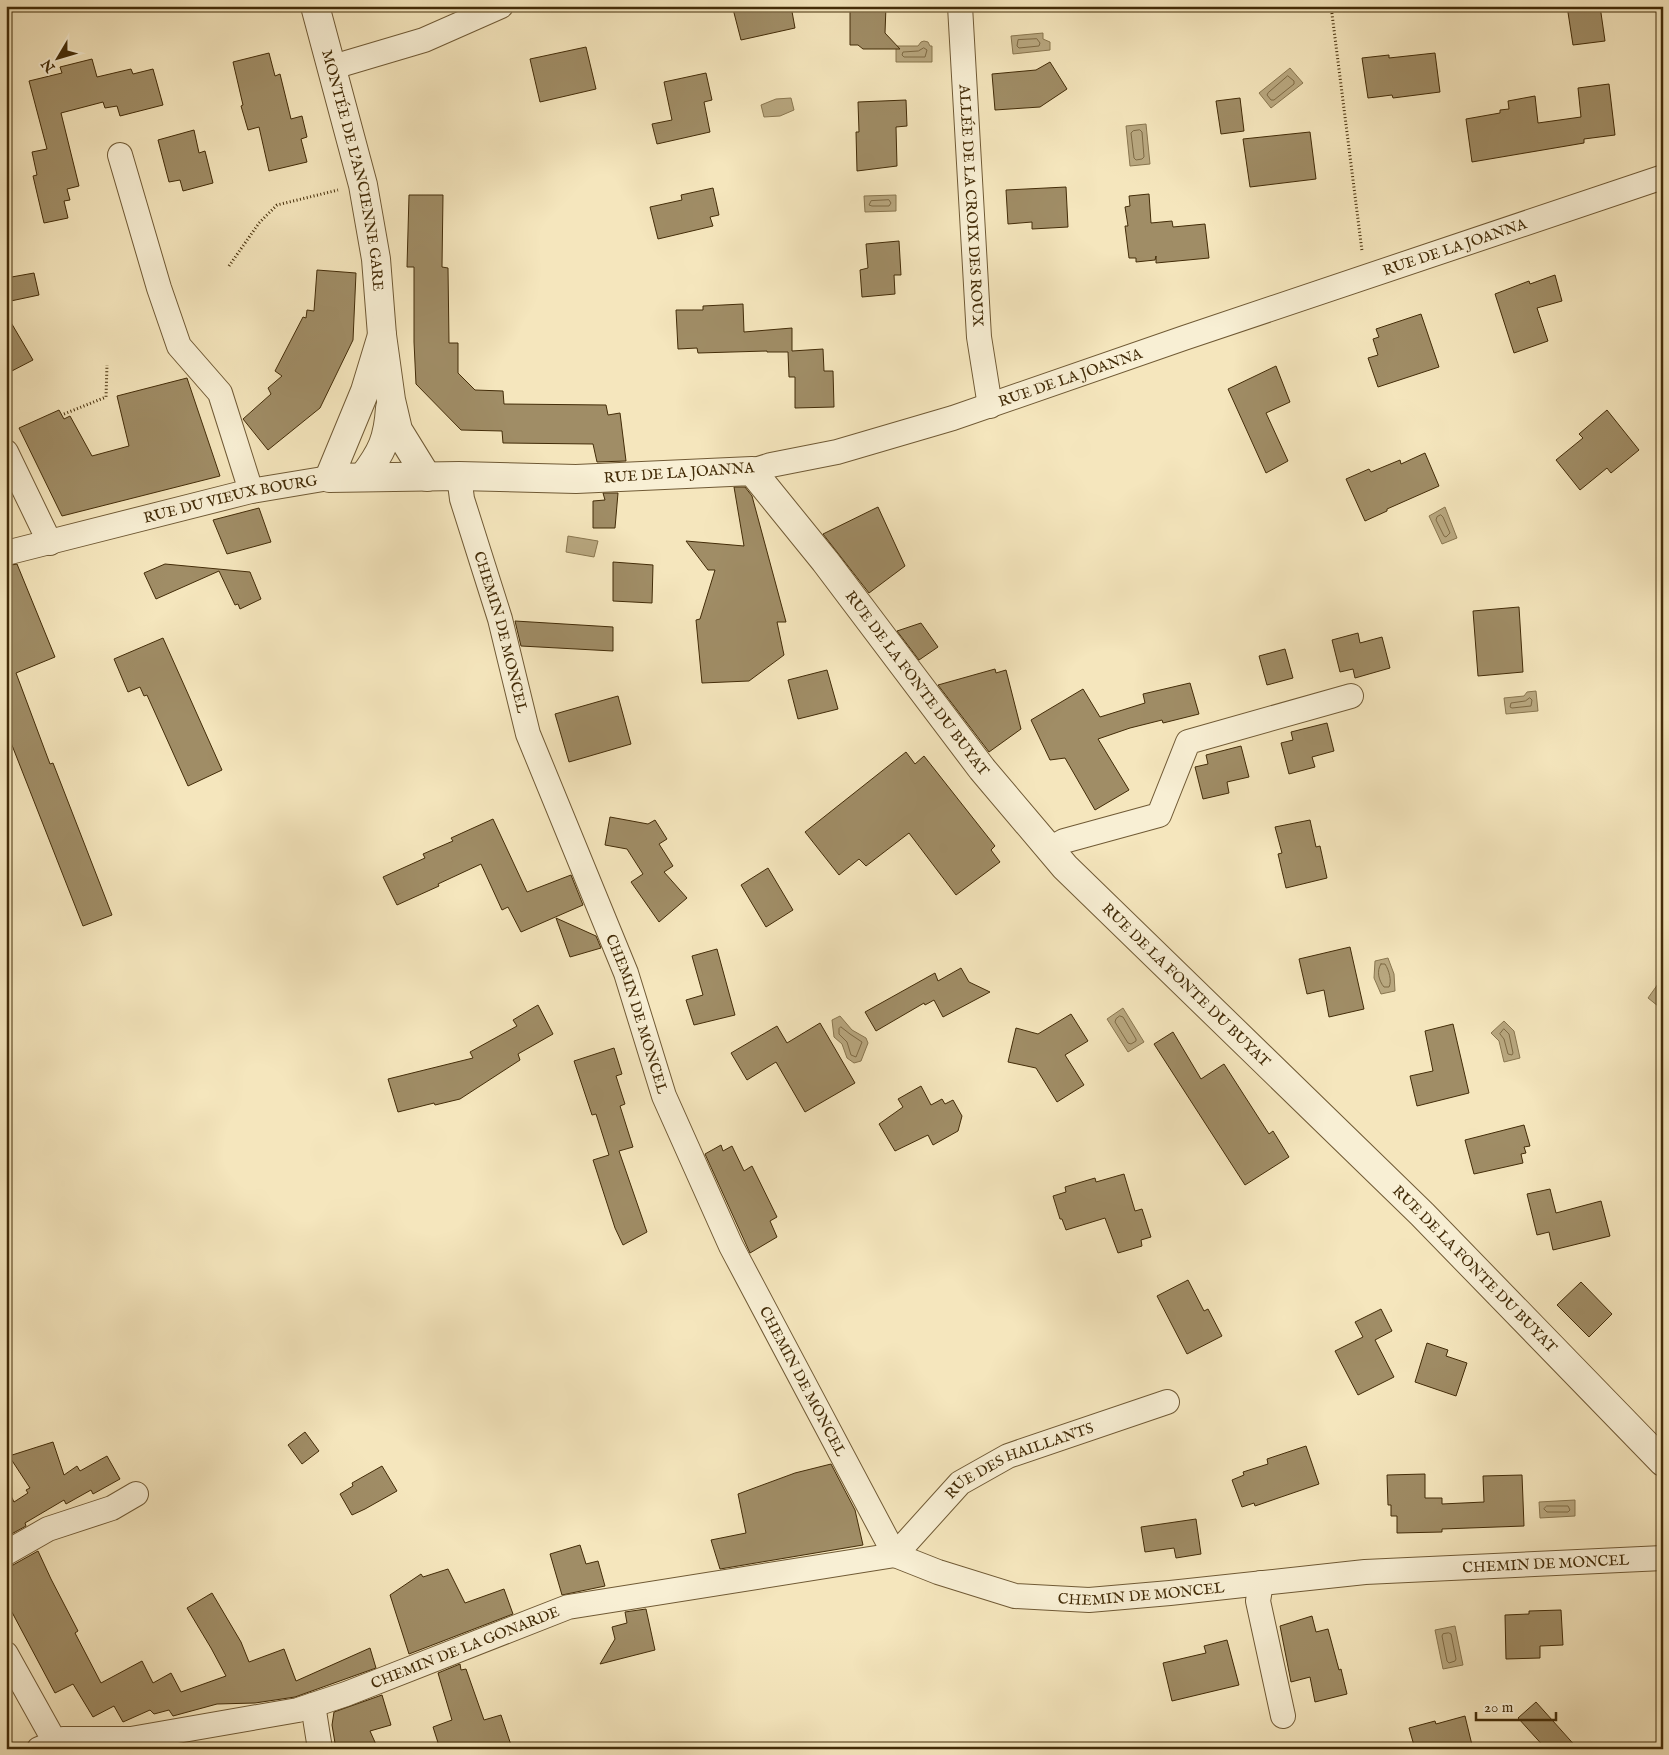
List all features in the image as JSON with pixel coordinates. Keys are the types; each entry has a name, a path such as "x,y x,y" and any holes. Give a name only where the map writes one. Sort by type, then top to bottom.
{"street":[{"name":"MONTÉE DE L'ANCIENNE GARE","path":"315,6 363,185 376,259 382,335 391,400 398,430 427,477"},
{"path":"332,67 424,40 501,6"},
{"name":"ALLÉE DE LA CROIX DES ROUX","path":"960,6 978,337 990,406"},
{"path":"120,155 179,346 220,393 251,491"},
{"name":"RUE DE LA JOANNA","path":"459,476 576,480 752,471 770,465 837,452 990,406 1365,276 1663,177"},
{"name":"MONTÉE DE L'ANCIENNE GARE","path":"329,478 365,391 382,335"},
{"name":"MONTÉE DE L'ANCIENNE GARE","path":"363,477 379,456 388,431 391,400"},
{"path":"6,452 50,543"},
{"name":"RUE DE LA FONTE DU BUYAT","path":"752,471 825,561 982,769 1072,874 1422,1214 1663,1462"},
{"name":"RUE DU VIEUX BOURG","path":"6,553 251,491 329,478 459,476"},
{"name":"CHEMIN DE MONCEL","path":"459,476 462,499 500,618 528,734 626,973 664,1096 731,1246 895,1555 938,1572 1014,1596 1089,1600 1365,1572 1663,1558"},
{"path":"1050,849 1064,841 1159,815 1188,742 1351,696"},
{"name":"RUE DES HAILLANTS","path":"895,1555 960,1483 1008,1456 1167,1402"},
{"path":"6,1553 48,1530 112,1508 136,1494"},
{"name":"CHEMIN DE LA GONARDE","path":"47,1745 63,1739 131,1739 298,1710 346,1694 568,1607 895,1555"},
{"path":"1261,1583 1258,1601 1283,1716"},
{"path":"6,1654 47,1745"},
{"path":"312,1705 320,1749"}],"path":[{"path":"1331,6 1365,276"},
{"path":"229,266 260,223 277,205 363,185"},
{"path":"64,414 106,397 107,365"}],"water":[{"path":"1043,33 1043,39 1050,42 1050,50 1013,54 1011,36"},
{"path":"924,41 932,46 932,62 896,62 896,46 918,46"},
{"path":"1290,68 1303,83 1271,108 1259,93"},
{"path":"791,98 794,110 780,116 764,117 761,105 776,99"},
{"path":"1146,124 1150,164 1130,166 1126,126"},
{"path":"896,195 896,211 865,212 864,196"},
{"path":"1445,507 1457,538 1442,544 1429,516"},
{"path":"568,536 598,541 594,557 566,552"},
{"path":"1536,691 1538,711 1506,714 1504,698 1524,696 1527,692"},
{"path":"1388,958 1394,974 1395,991 1381,994 1374,978 1375,961"},
{"path":"1658,984 1663,988 1663,1010 1648,998"},
{"path":"1123,1008 1144,1042 1128,1052 1107,1019"},
{"path":"840,1016 852,1030 866,1038 868,1043 861,1061 854,1063 847,1058 842,1044 834,1037 832,1020"},
{"path":"1504,1021 1514,1031 1520,1058 1504,1062 1499,1041 1491,1033"},
{"path":"1575,1500 1575,1516 1540,1518 1539,1502"},
{"path":"1455,1626 1463,1665 1443,1669 1435,1630"}],"building":[{"path":"748,6 791,6 795,28 741,40 733,9"},
{"path":"850,6 886,6 885,33 900,49 863,49 858,45 850,45"},
{"path":"1567,6 1600,6 1605,41 1573,45"},
{"path":"586,47 596,89 540,102 530,59"},
{"path":"269,53 275,76 280,74 291,119 302,116 307,137 301,139 307,162 269,171 259,127 248,130 241,106 243,105 233,62"},
{"path":"1435,53 1440,92 1393,98 1392,95 1368,98 1362,58 1389,55 1389,58"},
{"path":"92,59 97,77 131,69 133,74 153,69 163,105 120,116 117,106 105,108 103,102 61,113 79,186 67,189 70,200 64,201 68,218 44,223 33,176 37,175 32,152 47,149 29,81 62,73 60,67"},
{"path":"1050,62 1067,89 1040,107 995,110 992,74 1036,70"},
{"path":"706,73 712,100 704,102 710,132 657,144 652,124 672,120 664,82"},
{"path":"1609,84 1615,135 1584,139 1584,143 1472,162 1466,119 1500,113 1500,110 1509,109 1508,101 1535,96 1538,123 1581,117 1578,88"},
{"path":"1240,98 1244,131 1221,134 1216,101"},
{"path":"906,100 907,126 896,127 897,166 857,171 856,132 859,132 858,102"},
{"path":"194,130 199,153 205,151 213,183 183,191 180,180 169,182 158,140"},
{"path":"1310,132 1316,179 1250,187 1243,139"},
{"path":"1066,187 1068,227 1032,229 1032,222 1008,224 1006,190"},
{"path":"713,188 719,215 710,217 713,226 658,239 650,207 682,200 681,195"},
{"path":"1149,194 1151,223 1172,221 1173,227 1205,224 1209,258 1156,263 1156,256 1155,260 1136,262 1136,258 1129,258 1125,226 1128,226 1125,207 1130,206 1129,196"},
{"path":"409,195 443,195 442,267 448,268 449,343 458,343 458,373 475,390 503,391 504,404 606,405 608,415 620,413 626,461 597,462 593,444 503,443 502,431 461,430 416,384 414,267 407,267"},
{"path":"899,241 901,275 894,275 895,294 862,297 860,270 868,268 866,244"},
{"path":"317,270 356,273 353,340 320,408 268,450 243,419 271,394 268,388 282,376 275,371 303,317 306,318 307,310 314,311"},
{"path":"34,273 39,295 6,302 6,278"},
{"path":"1555,275 1562,301 1537,308 1548,341 1514,353 1495,294 1529,281 1530,284"},
{"path":"743,304 744,332 792,328 792,351 823,349 824,371 833,371 834,407 795,408 795,377 789,377 788,352 698,353 697,348 678,349 676,310 703,310 703,306"},
{"path":"6,314 33,360 6,374"},
{"path":"1421,314 1439,367 1378,387 1368,358 1378,355 1373,339 1379,337 1376,329"},
{"path":"1276,366 1290,402 1266,413 1288,461 1266,473 1228,389"},
{"path":"187,378 220,476 62,516 19,428 59,410 64,419 70,416 92,456 129,446 117,396"},
{"path":"1607,410 1639,450 1611,473 1607,468 1580,490 1556,460 1583,438 1579,434"},
{"path":"1425,453 1439,486 1365,521 1346,479 1369,469 1371,472 1400,460 1401,464"},
{"path":"734,487 745,487 752,496 786,622 777,622 784,655 749,681 702,683 696,620 700,619 715,570 708,570 686,541 744,546"},
{"path":"603,493 618,493 615,528 593,528 593,501 605,500"},
{"path":"878,507 905,566 869,593 823,534"},
{"path":"259,508 271,542 227,554 213,520"},
{"path":"613,562 653,565 652,603 613,601"},
{"path":"17,564 55,657 16,673 50,764 53,763 112,915 83,926 6,730 6,566"},
{"path":"165,564 250,572 261,599 240,609 238,604 235,605 219,571 156,599 144,573"},
{"path":"1519,607 1523,672 1478,676 1473,611"},
{"path":"515,621 613,627 613,651 521,646"},
{"path":"921,623 938,647 919,660 897,631"},
{"path":"1358,633 1360,643 1382,637 1390,668 1355,678 1353,669 1340,672 1332,640"},
{"path":"163,638 222,770 188,786 147,695 144,696 140,687 128,692 114,659"},
{"path":"1285,649 1293,678 1267,685 1259,656"},
{"path":"995,669 996,673 1006,670 1021,729 989,752 938,685"},
{"path":"827,670 838,709 798,719 788,680"},
{"path":"1190,683 1199,714 1163,723 1162,720 1098,739 1129,790 1095,810 1065,758 1050,760 1031,720 1083,689 1100,717 1145,703 1143,694"},
{"path":"618,696 631,744 569,762 555,714"},
{"path":"1327,723 1334,751 1312,757 1315,767 1289,774 1281,743 1293,740 1291,732"},
{"path":"1241,746 1249,777 1227,782 1229,793 1203,799 1195,767 1208,764 1206,755"},
{"path":"906,752 915,764 924,756 995,846 991,850 1000,862 956,895 909,833 866,866 859,859 839,875 805,832"},
{"path":"610,817 648,824 655,820 667,839 659,844 673,866 664,872 687,898 659,922 631,882 643,874 627,849 605,845"},
{"path":"493,819 527,892 571,875 583,905 521,932 508,907 502,910 481,864 397,905 383,877 425,858 423,854 453,841 451,838"},
{"path":"1310,820 1316,847 1320,846 1327,878 1286,888 1278,854 1282,853 1275,827"},
{"path":"768,868 793,910 766,927 741,885"},
{"path":"556,918 596,936 601,948 570,957"},
{"path":"1350,947 1364,1009 1329,1017 1324,990 1307,994 1299,959"},
{"path":"717,949 735,1015 694,1025 686,1000 703,995 692,956"},
{"path":"961,968 969,982 990,992 943,1017 934,1000 925,1005 924,1003 876,1031 865,1012 935,973 938,981"},
{"path":"538,1005 553,1034 518,1054 520,1060 460,1099 398,1112 388,1079 473,1058 470,1052 517,1026 513,1020"},
{"path":"1071,1014 1088,1041 1065,1055 1084,1085 1057,1102 1036,1068 1008,1062 1016,1028 1038,1034"},
{"path":"820,1023 855,1083 805,1112 776,1062 747,1080 731,1053 777,1026 787,1043"},
{"path":"1453,1024 1469,1093 1417,1106 1410,1076 1433,1071 1425,1031"},
{"path":"1173,1032 1201,1079 1224,1064 1269,1134 1273,1131 1289,1157 1245,1185 1154,1044"},
{"path":"614,1048 622,1074 616,1076 625,1104 620,1106 633,1147 619,1151 647,1232 623,1245 615,1228 593,1160 609,1155 596,1114 592,1115 574,1061"},
{"path":"921,1086 931,1105 942,1099 945,1104 953,1100 962,1116 958,1131 933,1145 928,1135 895,1151 879,1124 903,1107 898,1099"},
{"path":"1524,1125 1530,1146 1524,1147 1526,1153 1521,1154 1523,1163 1474,1174 1465,1140"},
{"path":"721,1145 723,1151 732,1146 744,1171 752,1166 777,1217 770,1221 777,1237 750,1253 705,1154"},
{"path":"1124,1174 1135,1211 1142,1209 1151,1237 1141,1240 1142,1246 1118,1253 1105,1218 1066,1230 1062,1219 1060,1219 1053,1196 1066,1192 1065,1187 1095,1178 1096,1182"},
{"path":"1550,1189 1556,1213 1601,1201 1610,1236 1553,1250 1549,1232 1537,1235 1527,1194"},
{"path":"1188,1280 1204,1311 1208,1309 1222,1336 1187,1354 1157,1296"},
{"path":"1581,1282 1612,1314 1589,1337 1557,1305"},
{"path":"1381,1309 1392,1331 1375,1340 1394,1377 1358,1395 1335,1351 1363,1337 1355,1322"},
{"path":"1427,1343 1448,1350 1446,1356 1467,1363 1456,1396 1415,1382"},
{"path":"305,1432 319,1451 302,1464 288,1445"},
{"path":"53,1442 64,1475 77,1466 80,1471 107,1456 120,1479 93,1494 91,1490 66,1504 64,1500 25,1523 26,1526 6,1537 6,1486 14,1502 28,1493 26,1490 30,1488 9,1456"},
{"path":"1306,1446 1319,1484 1255,1506 1254,1503 1242,1507 1232,1480 1244,1475 1243,1472 1268,1464 1267,1459"},
{"path":"831,1464 855,1510 863,1545 720,1569 711,1540 746,1533 738,1494 795,1473"},
{"path":"382,1466 397,1491 352,1515 340,1494 353,1486 352,1483"},
{"path":"1425,1474 1425,1498 1442,1498 1442,1504 1484,1502 1483,1476 1522,1475 1524,1526 1442,1529 1442,1532 1397,1533 1397,1516 1391,1516 1391,1505 1388,1505 1387,1475"},
{"path":"1196,1519 1201,1554 1176,1558 1174,1548 1145,1552 1141,1527"},
{"path":"580,1545 586,1564 598,1561 605,1586 562,1595 550,1554"},
{"path":"38,1551 78,1631 75,1633 101,1683 142,1661 153,1683 171,1673 181,1692 226,1676 187,1608 212,1593 241,1642 249,1662 284,1649 296,1681 370,1648 376,1668 295,1697 255,1703 217,1704 173,1716 169,1710 154,1714 150,1710 123,1722 114,1706 93,1717 73,1684 55,1693 6,1601 6,1567"},
{"path":"448,1569 465,1603 504,1589 513,1614 409,1654 390,1595 421,1574 423,1577"},
{"path":"646,1609 655,1650 600,1664 615,1639 612,1627 627,1623 625,1612"},
{"path":"1561,1610 1563,1645 1540,1646 1540,1658 1506,1659 1505,1615 1529,1614 1529,1611"},
{"path":"1312,1616 1316,1632 1328,1629 1347,1694 1315,1702 1310,1677 1291,1682 1280,1626"},
{"path":"1227,1640 1239,1685 1172,1701 1163,1663 1206,1653 1204,1646"},
{"path":"460,1664 461,1670 466,1669 484,1720 501,1715 511,1745 499,1749 440,1749 433,1727 452,1720 438,1673"},
{"path":"382,1695 391,1725 370,1731 378,1749 336,1749 332,1725 334,1712"},
{"path":"1536,1702 1578,1749 1546,1749 1518,1718"},
{"path":"1465,1716 1473,1749 1415,1749 1409,1728 1435,1721 1436,1724"}]}
